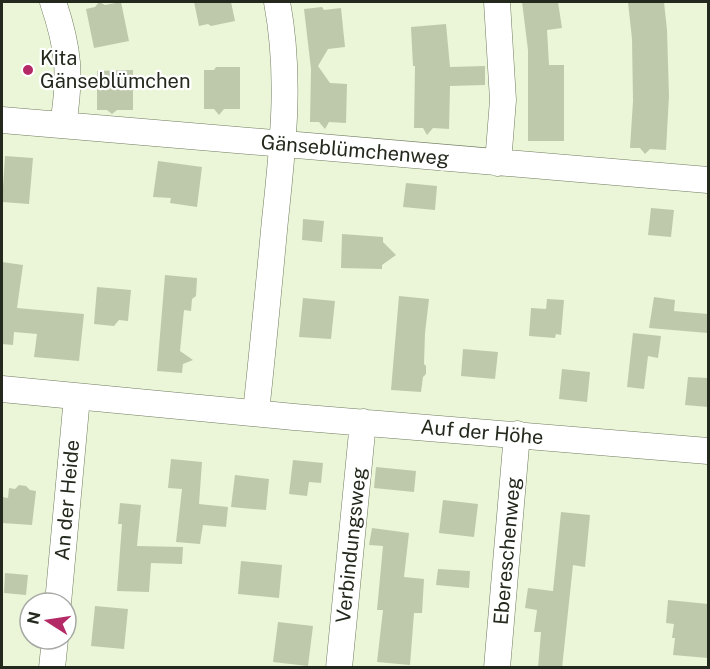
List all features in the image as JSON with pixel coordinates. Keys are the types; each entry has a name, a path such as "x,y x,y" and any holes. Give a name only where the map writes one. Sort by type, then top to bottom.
{"street":[{"path":"53,2 68,56 68,93 63,125"},
{"path":"256,412 283,143 286,80 282,27 277,2"},
{"path":"497,2 502,100 498,163"},
{"name":"Gänseblümchenweg","path":"2,120 708,180"},
{"name":"Auf der Höhe","path":"2,389 708,451"},
{"name":"An der Heide","path":"59,591 77,397"},
{"name":"Verbindungsweg","path":"339,668 363,422"},
{"name":"Ebereschenweg","path":"497,668 517,435"},
{"path":"52,668 53,651"}],"building":[{"path":"99,2 105,5 121,2 129,41 94,48 86,9 95,7"},
{"path":"194,2 231,2 235,21 199,26"},
{"path":"522,2 558,2 562,28 547,30 549,65 564,65 564,141 528,141 528,50"},
{"path":"628,2 664,2 669,96 666,150 650,149 645,154 640,148 630,148 633,101 632,39"},
{"path":"322,7 324,10 341,8 345,47 328,49 318,66 330,83 347,84 346,123 329,122 325,129 319,122 310,122 311,69 304,9"},
{"path":"446,24 450,67 485,66 485,85 450,86 449,129 433,128 427,135 423,128 414,128 415,66 413,66 411,27"},
{"path":"216,67 240,67 240,109 224,109 219,115 214,109 204,109 204,70 214,70"},
{"path":"133,70 133,110 117,110 112,114 107,110 97,110 97,71"},
{"path":"5,156 33,158 29,204 2,202"},
{"path":"158,161 202,167 197,207 170,203 171,198 153,197"},
{"path":"406,183 437,186 435,210 403,207"},
{"path":"651,208 674,210 671,237 648,235"},
{"path":"303,219 324,221 322,242 302,240"},
{"path":"342,234 383,237 383,242 396,255 382,265 382,269 341,268"},
{"path":"2,262 23,265 17,308 84,314 79,361 34,357 37,334 14,332 13,345 2,344"},
{"path":"165,275 197,278 196,296 192,299 191,311 184,310 180,351 193,360 183,364 182,373 157,371"},
{"path":"97,287 131,290 128,321 119,320 114,326 94,324"},
{"path":"399,296 429,299 425,333 426,374 423,377 421,392 391,390"},
{"path":"654,297 675,300 674,311 708,314 708,333 649,328"},
{"path":"303,298 335,301 331,339 299,337"},
{"path":"547,299 564,300 561,335 556,334 555,338 529,336 531,308 546,309"},
{"path":"633,333 661,336 658,358 648,356 644,389 627,387"},
{"path":"463,349 498,352 495,379 461,376"},
{"path":"562,369 590,372 587,402 559,399"},
{"path":"688,377 708,378 708,407 685,405"},
{"path":"171,459 202,462 199,504 228,507 226,527 203,525 200,544 176,542 182,489 168,488"},
{"path":"293,460 323,463 321,483 309,482 307,496 289,494"},
{"path":"376,467 416,471 414,492 374,488"},
{"path":"235,475 269,479 266,510 231,507"},
{"path":"19,485 36,491 32,525 2,523 2,497 8,498 9,488 15,489"},
{"path":"443,500 478,504 474,537 439,533"},
{"path":"120,503 141,505 137,546 183,547 182,564 151,563 149,592 117,591 122,524 118,524"},
{"path":"561,512 590,515 585,567 573,565 562,668 538,668 541,632 534,632 537,610 525,608 528,588 553,591"},
{"path":"372,528 409,533 404,577 424,579 422,613 414,613 410,665 377,662 383,610 377,610 383,546 369,545"},
{"path":"241,561 282,565 279,598 238,594"},
{"path":"438,569 470,571 469,588 436,585"},
{"path":"5,573 28,575 26,591 18,591 18,594 4,593"},
{"path":"668,600 708,604 708,658 673,655 674,624 666,623"},
{"path":"95,606 128,609 124,649 91,646"},
{"path":"278,622 313,626 308,666 273,662"}],"place":[{"name":"Kita Gänseblümchen","path":"28,70"}]}
